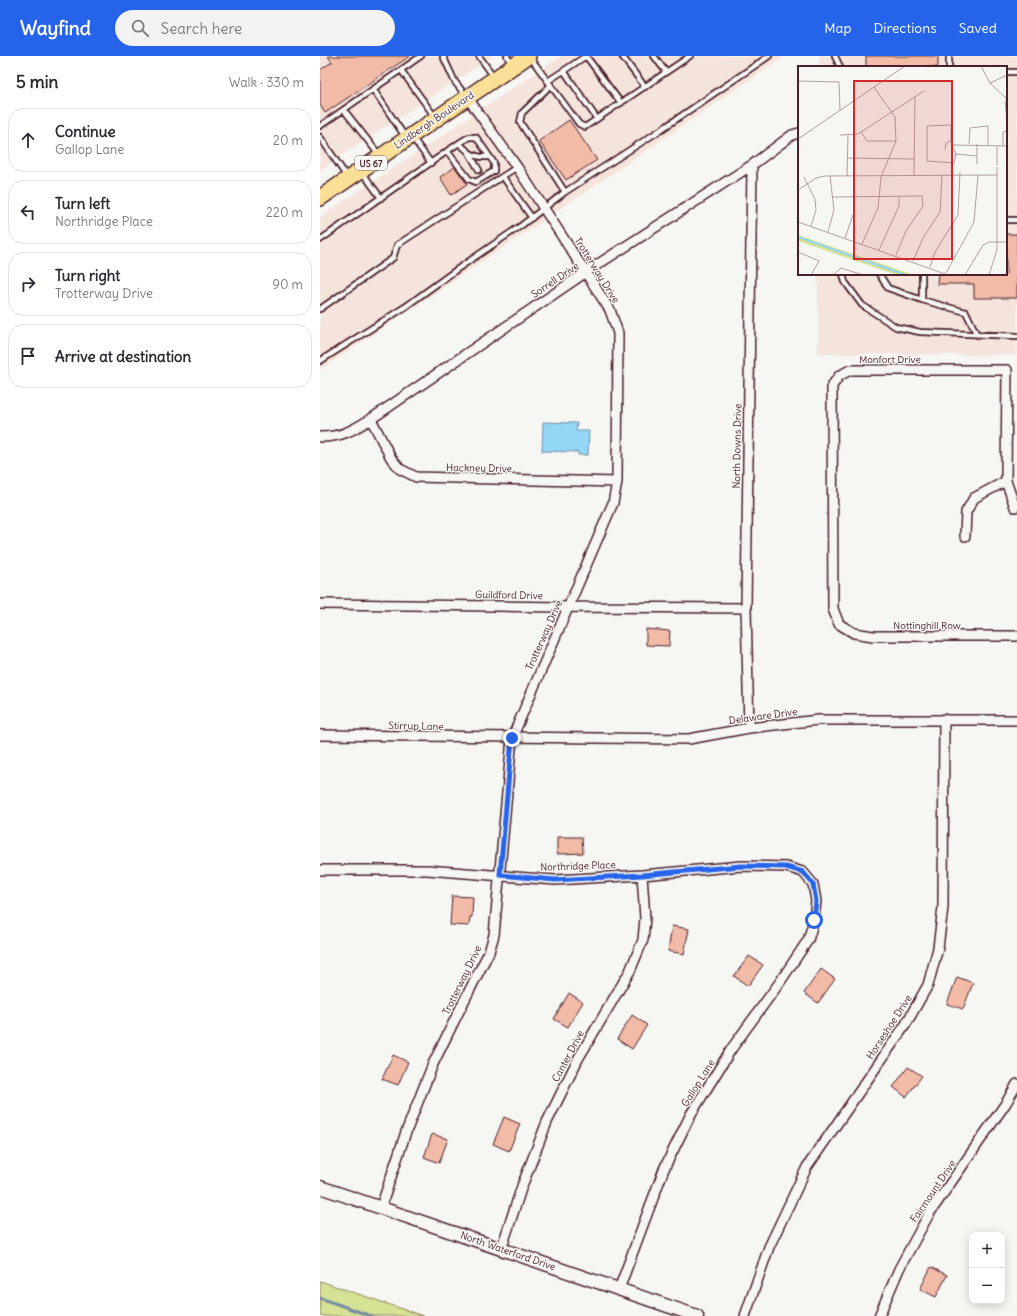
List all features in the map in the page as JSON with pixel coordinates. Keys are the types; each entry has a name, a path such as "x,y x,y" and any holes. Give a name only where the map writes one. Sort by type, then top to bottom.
{"main road":[{"name":"Lindbergh Boulevard","path":"321,196 495,79 510,61 529,56"}],"street":[{"name":"Trotterway Drive","path":"381,1207 406,1132 433,1064 489,952 494,935 512,738 613,503 617,482 618,333 610,310 517,167 467,98"},
{"name":"Sorrell Drive","path":"320,437 334,437 348,432 371,419 586,272 752,165 792,135 798,134"},
{"name":"North Downs Drive","path":"750,728 746,608 752,165"},
{"name":"Monfort Drive","path":"839,624 832,609 832,386 839,376 850,370 1007,370 1006,481"},
{"name":"Hackney Drive","path":"371,419 391,458 400,469 416,477 617,482"},
{"path":"965,536 966,512 974,498 1006,481 1016,508"},
{"name":"Guildford Drive","path":"320,604 746,608"},
{"name":"Nottinghill Row","path":"839,624 854,633 873,636 1017,636"},
{"name":"Horseshoe Drive","path":"745,1316 769,1247 807,1167 906,1024 928,984 938,948 943,907 944,719"},
{"name":"Delaware Drive","path":"512,738 689,739 750,728 818,720 1017,720"},
{"name":"Stirrup Lane","path":"320,735 512,738"},
{"name":"Northridge Place","path":"320,870 427,870 555,880 642,875 741,866 786,867 803,872 813,884 816,901"},
{"name":"Canter Drive","path":"501,1250 522,1186 547,1122 578,1059 630,971 643,940 646,918 642,875"},
{"name":"Gallop Lane","path":"619,1289 664,1169 691,1114 732,1048 780,982 808,940 814,920 816,901"},
{"name":"Fairmount Drive","path":"879,1316 899,1269 929,1214 1006,1103 1017,1084"},
{"name":"North Waterford Drive","path":"320,1186 501,1250 697,1316"}],"lane":[{"path":"320,126 421,56"},
{"path":"443,56 455,82 467,98"},
{"path":"479,56 495,79"},
{"path":"529,56 579,124 585,127 689,56"},
{"path":"565,192 520,122 522,113 549,83 586,56 621,103"},
{"path":"622,56 645,87"},
{"path":"654,56 666,72"},
{"path":"320,361 405,306 532,218 565,192 662,129 768,56"},
{"path":"835,56 840,66"},
{"path":"401,70 436,118"},
{"path":"564,71 597,119"},
{"path":"373,89 409,137 431,163"},
{"path":"344,110 381,157"},
{"path":"320,240 381,198 447,151 469,136 476,137 494,163 494,171 476,182 469,179 447,151"},
{"path":"320,137 348,179"},
{"path":"459,143 469,153 479,170"},
{"path":"469,153 481,158 490,157"},
{"path":"320,309 393,258 397,245 517,167"},
{"path":"361,170 381,198"},
{"path":"503,177 532,218"},
{"path":"843,275 845,282 862,305 896,327 920,332 1017,336"},
{"path":"880,275 888,288 922,300 966,312 977,335"},
{"path":"922,275 922,300"}],"shaded area":[{"path":"320,56 493,56 320,170"},
{"path":"561,56 785,56 320,370 320,217"},
{"path":"819,56 1017,56 1017,355 818,354 818,275 1007,275 1007,66 819,66"}],"green space":[{"path":"320,1281 423,1316 320,1316"}],"water":[{"path":"543,422 577,423 576,431 589,431 588,455 578,455 578,452 542,451"}],"building":[{"path":"328,56 410,56 325,113 320,105 320,70 332,62"},
{"path":"866,56 938,56 938,66 866,66"},
{"path":"569,120 597,160 566,180 539,141"},
{"path":"455,167 467,184 451,195 440,177"},
{"path":"1007,234 1017,234 1017,298 974,298 974,284 937,284 938,275 1007,275"},
{"path":"646,629 670,631 669,646 646,645"},
{"path":"557,837 582,837 583,853 557,854"},
{"path":"452,896 473,897 472,917 470,917 469,926 450,925"},
{"path":"672,926 689,929 684,954 668,951"},
{"path":"749,956 763,965 748,986 734,976"},
{"path":"821,969 835,979 818,1003 804,993"},
{"path":"957,977 973,983 963,1009 947,1004"},
{"path":"569,993 583,1002 568,1027 554,1019"},
{"path":"632,1015 647,1025 632,1049 617,1039"},
{"path":"393,1055 408,1062 398,1085 382,1079"},
{"path":"908,1067 922,1076 906,1097 893,1087"},
{"path":"504,1117 520,1124 509,1151 493,1144"},
{"path":"432,1134 448,1139 439,1163 424,1157"},
{"path":"931,1267 947,1275 936,1297 920,1289"}],"waterway":[{"path":"320,1298 371,1316"}],"route":[{"path":"512,738 500,875 555,880 642,875 741,866 786,867 803,872 813,884 816,901 814,920"}]}
